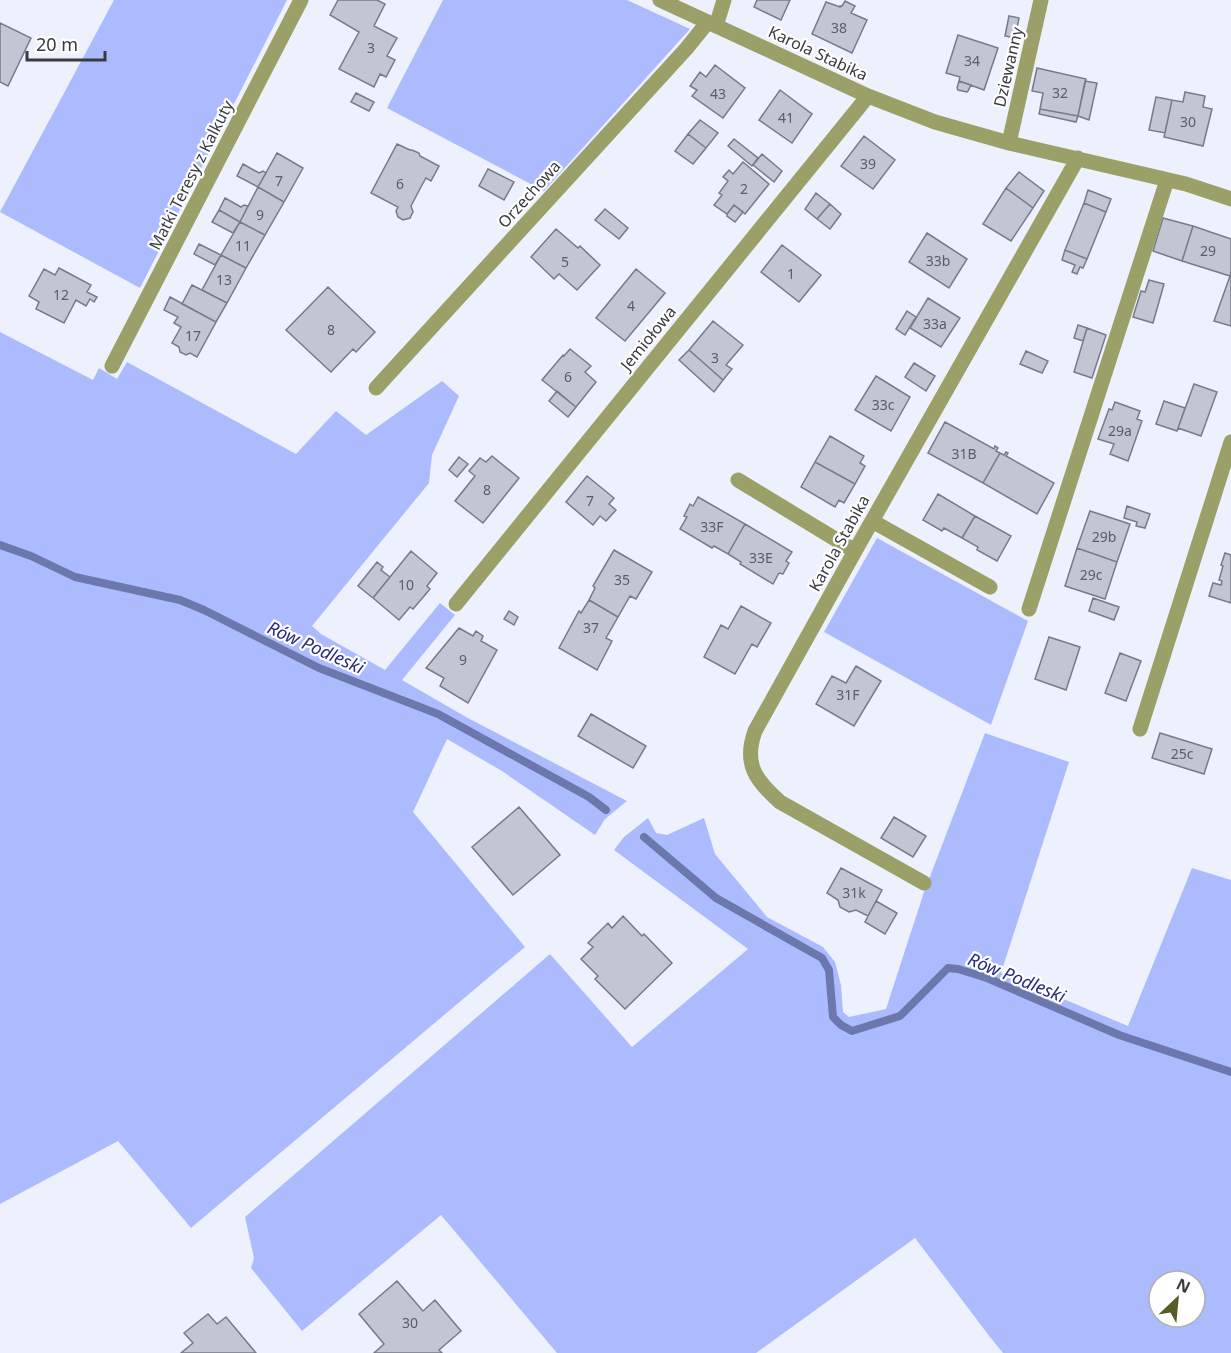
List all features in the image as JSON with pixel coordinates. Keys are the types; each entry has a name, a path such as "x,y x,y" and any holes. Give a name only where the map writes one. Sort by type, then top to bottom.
{"street":[{"name":"Matki Teresy z Kalkuty","path":"112,366 301,0"},
{"name":"Karola Stabika","path":"660,0 868,96 935,122 1186,184 1231,199"},
{"path":"712,25 724,0"},
{"name":"Dziewanny","path":"1010,142 1041,0"},
{"name":"Orzechowa","path":"376,388 686,49 712,25"},
{"name":"Jemiołowa","path":"456,604 868,96"},
{"name":"Karola Stabika","path":"924,883 780,802 763,787 755,774 749,753 751,743 755,731 855,551 1078,158"},
{"path":"1029,609 1167,180"},
{"path":"1140,729 1231,442"},
{"path":"738,480 855,551"},
{"path":"872,521 990,587"}],"shaded area":[{"path":"114,0 287,0 140,288 0,212"},
{"path":"443,0 627,0 690,29 544,191 387,108"},
{"path":"0,332 93,380 99,368 117,379 127,362 296,454 336,411 366,435 442,381 459,396 432,455 429,483 312,626 321,634 385,670 440,603 455,615 402,680 466,717 627,801 605,819 595,835 502,771 447,739 413,812 525,947 191,1228 118,1141 0,1204"},
{"path":"877,538 1028,621 991,725 824,632"},
{"path":"985,733 1069,762 1001,973 1128,1026 1192,868 1231,880 1231,1353 1003,1353 915,1238 756,1353 557,1353 441,1215 302,1331 251,1268 254,1258 245,1217 550,954 632,1047 748,949 614,850 624,837 648,818 656,833 667,835 704,818 715,854 767,917 823,947 835,962 841,985 843,1012 849,1017 886,1009 924,892"}],"building":[{"path":"338,0 377,0 385,4 374,26 397,38 387,56 395,60 386,77 380,74 374,87 339,69 359,32 330,15"},
{"path":"757,0 790,0 781,20 754,7"},
{"path":"845,1 855,6 851,13 867,20 852,53 812,34 826,2 840,7"},
{"path":"1009,16 1019,18 1015,38 1005,36"},
{"path":"0,23 31,38 8,86 0,82"},
{"path":"958,35 998,48 984,90 959,81 960,77 946,73"},
{"path":"715,65 745,88 723,118 692,96 697,90 690,86 700,72 706,77"},
{"path":"1037,68 1086,79 1078,116 1040,109 1043,93 1032,91"},
{"path":"959,81 971,85 967,92 958,90"},
{"path":"1085,81 1097,83 1089,120 1078,116"},
{"path":"780,90 812,114 792,143 759,120"},
{"path":"1185,92 1205,96 1203,107 1212,109 1203,146 1164,137 1172,100 1183,102"},
{"path":"356,93 374,102 369,111 351,102"},
{"path":"1156,97 1172,100 1165,133 1149,130"},
{"path":"1040,109 1078,116 1076,122 1039,114"},
{"path":"700,120 718,133 706,148 688,134"},
{"path":"688,134 706,148 693,164 675,151"},
{"path":"864,136 895,160 873,189 841,166"},
{"path":"734,139 758,158 752,166 728,146"},
{"path":"397,144 419,153 420,156 439,166 431,181 426,178 422,185 411,206 413,212 410,218 403,220 398,217 396,211 398,207 371,193"},
{"path":"277,153 303,168 284,202 258,187"},
{"path":"762,154 782,171 774,182 753,165"},
{"path":"743,162 769,184 745,214 734,205 727,214 714,205 722,195 719,193 728,181 723,177 729,170 733,174"},
{"path":"243,164 259,173 263,171 266,173 258,187 237,176"},
{"path":"488,169 514,182 504,200 479,186"},
{"path":"1019,172 1044,191 1033,208 1006,188"},
{"path":"258,187 284,202 265,235 240,222"},
{"path":"1006,188 1033,208 1011,241 983,224"},
{"path":"1088,190 1111,199 1106,212 1084,203"},
{"path":"816,193 830,204 817,219 805,209"},
{"path":"225,198 241,207 248,206 240,222 219,210"},
{"path":"1084,203 1106,212 1087,259 1065,250"},
{"path":"830,204 841,214 830,229 817,219"},
{"path":"734,205 743,212 735,222 727,216"},
{"path":"605,209 628,228 619,239 595,220"},
{"path":"219,210 240,222 233,233 212,222"},
{"path":"1163,218 1193,226 1182,261 1153,251"},
{"path":"240,222 265,235 246,268 221,255"},
{"path":"1193,226 1231,239 1230,276 1182,261"},
{"path":"556,229 578,248 580,246 600,265 577,290 559,274 554,279 531,257"},
{"path":"927,233 967,259 949,288 909,262"},
{"path":"199,244 221,255 215,265 194,254"},
{"path":"782,245 821,275 799,302 761,272"},
{"path":"1065,250 1087,259 1077,274 1072,272 1075,265 1062,260"},
{"path":"221,255 246,268 227,303 202,290"},
{"path":"59,268 91,285 87,292 97,297 94,302 90,299 86,306 76,300 64,323 36,309 39,302 29,296 44,269 55,275"},
{"path":"636,269 665,293 625,341 596,318"},
{"path":"1231,276 1231,326 1214,321"},
{"path":"1149,280 1164,284 1153,323 1133,317 1141,291 1145,292"},
{"path":"192,285 227,303 216,322 182,304"},
{"path":"328,287 375,332 356,352 353,349 331,372 286,330"},
{"path":"170,297 216,322 197,357 190,353 186,355 180,352 179,347 172,343 181,327 174,323 178,317 164,310"},
{"path":"928,298 960,318 941,347 910,328"},
{"path":"907,311 916,317 905,335 896,329"},
{"path":"713,321 743,345 726,365 732,369 723,380 689,350"},
{"path":"1078,325 1087,328 1083,341 1074,338"},
{"path":"1087,328 1106,335 1092,378 1074,372"},
{"path":"570,349 591,366 585,372 596,382 576,407 542,380"},
{"path":"689,350 723,380 714,392 679,360"},
{"path":"1026,351 1048,361 1042,373 1020,364"},
{"path":"914,363 935,376 926,391 905,377"},
{"path":"876,376 910,397 891,431 855,410"},
{"path":"1194,384 1217,392 1201,436 1178,428"},
{"path":"557,391 576,407 568,417 549,401"},
{"path":"1164,401 1185,408 1177,431 1156,424"},
{"path":"1115,402 1140,411 1137,419 1142,421 1128,461 1110,454 1114,444 1098,439 1109,409 1112,410"},
{"path":"945,422 994,449 995,446 998,448 996,451 1000,453 983,483 928,453"},
{"path":"830,436 864,456 860,463 865,466 855,484 815,462"},
{"path":"1000,453 1004,455 1008,453 1006,456 1054,483 1037,514 983,483"},
{"path":"492,456 519,478 483,523 455,501 475,476 469,471 480,458 486,462"},
{"path":"459,457 468,464 457,477 449,470"},
{"path":"815,462 855,484 844,503 839,500 835,507 801,487"},
{"path":"587,476 614,498 609,504 616,510 606,521 600,516 593,525 566,502"},
{"path":"938,494 975,516 962,538 944,528 942,531 923,520"},
{"path":"698,497 745,524 728,554 714,546 712,548 680,529 687,517 684,516 690,504 693,506"},
{"path":"1127,506 1150,514 1145,528 1136,526 1137,522 1124,518"},
{"path":"1090,511 1130,524 1117,562 1077,548"},
{"path":"975,516 1011,536 997,561 962,538"},
{"path":"745,524 792,552 786,561 789,563 783,574 779,573 773,584 728,554"},
{"path":"1077,548 1117,562 1105,599 1065,586"},
{"path":"614,550 652,572 636,599 630,596 618,617 589,600 595,588 593,586"},
{"path":"411,551 437,573 427,586 430,589 413,609 410,607 399,620 373,598"},
{"path":"1225,553 1231,555 1231,603 1209,596 1213,583 1221,585 1222,581 1219,580"},
{"path":"377,562 383,567 381,570 390,577 373,598 358,586"},
{"path":"1093,598 1119,607 1114,620 1089,611"},
{"path":"589,600 618,617 606,638 612,641 597,670 559,648 579,611 581,613"},
{"path":"741,606 771,623 757,647 752,644 735,674 704,657 721,625 728,629"},
{"path":"509,611 518,617 514,625 504,619"},
{"path":"459,628 473,636 476,631 483,636 481,641 497,650 468,703 440,686 444,678 426,668"},
{"path":"1049,637 1080,647 1066,690 1035,679"},
{"path":"1120,653 1141,661 1126,701 1105,693"},
{"path":"856,666 881,681 854,726 816,704 832,676 846,683"},
{"path":"591,714 646,746 633,768 578,736"},
{"path":"1160,733 1212,749 1204,774 1152,758"},
{"path":"519,807 560,855 513,895 472,847"},
{"path":"894,817 926,836 913,857 881,838"},
{"path":"841,868 882,890 868,916 856,910 849,912 840,907 838,900 827,893"},
{"path":"876,901 897,913 885,934 865,922"},
{"path":"623,916 672,963 625,1009 595,979 598,976 581,959 593,947 588,943 608,923 612,928"},
{"path":"397,1281 423,1311 435,1300 461,1331 439,1350 442,1353 374,1353 384,1344 359,1314"},
{"path":"208,1314 217,1324 226,1317 256,1353 181,1353 193,1343 184,1333"}],"waterway":[{"name":"Rów Podleski","path":"0,545 31,556 75,577 180,600 204,610 319,668 438,714 589,797 606,810"},
{"name":"Rów Podleski","path":"644,837 716,898 822,958 829,970 833,1017 852,1031 900,1016 948,968 958,969 987,978 1119,1035 1231,1072"}]}
